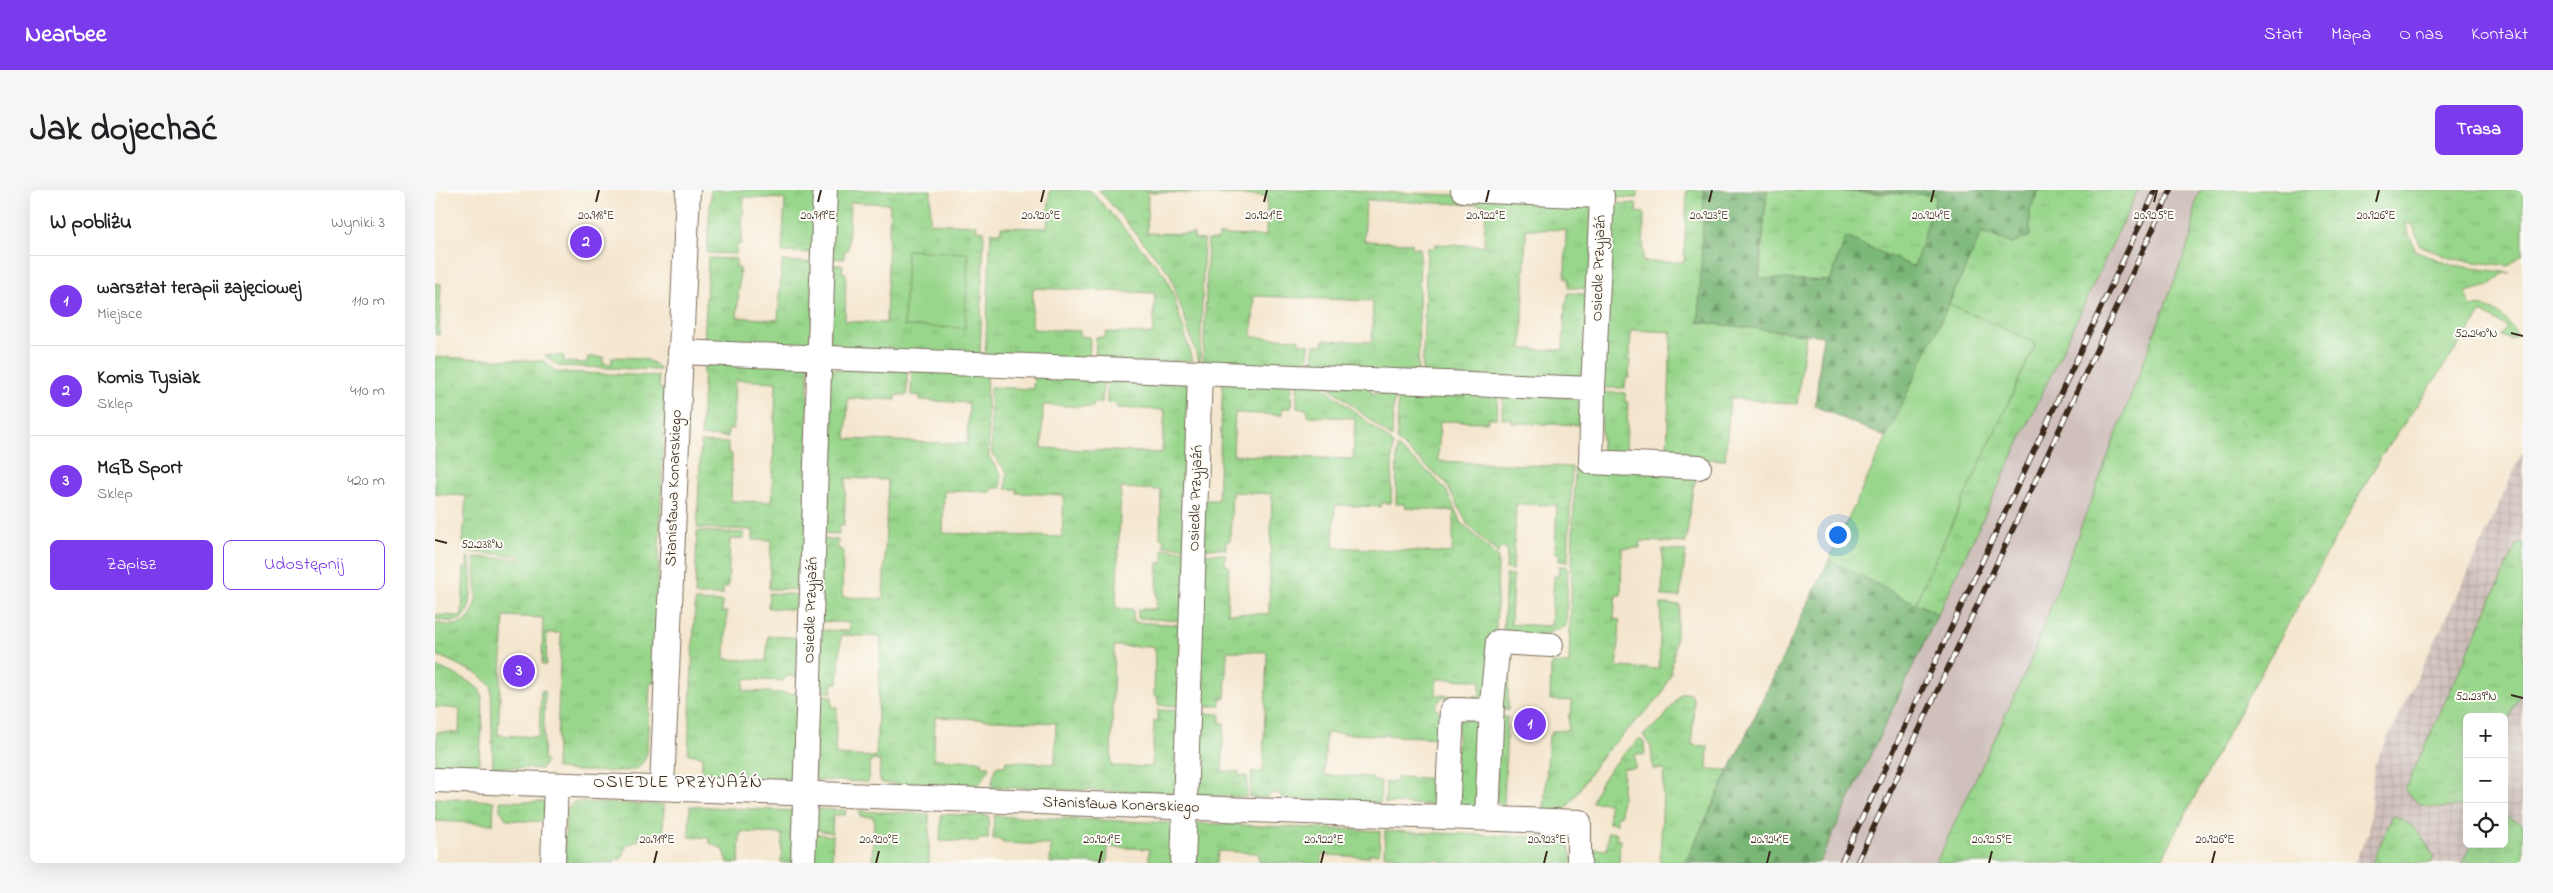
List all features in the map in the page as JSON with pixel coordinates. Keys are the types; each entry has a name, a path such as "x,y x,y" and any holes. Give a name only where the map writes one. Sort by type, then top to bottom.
{"street":[{"name":"Stanisława Konarskiego","path":"662,787 688,190"},
{"name":"Osiedle Przyjaźń","path":"803,863 825,190"},
{"name":"Osiedle Przyjaźń","path":"1463,190 1602,196 1591,462 1699,467"},
{"path":"680,352 1593,389"},
{"name":"Osiedle Przyjaźń","path":"1183,863 1201,372"},
{"path":"1487,818 1491,711 1498,642 1551,645"},
{"path":"1447,817 1452,710 1491,711"},
{"name":"Stanisława Konarskiego","path":"435,780 1579,822 1579,863"},
{"path":"553,863 556,785"}],"shaded area":[{"path":"2138,190 2200,190 2196,199 2192,234 2028,667 1936,863 1819,863"},
{"path":"2523,451 2523,863 2354,863 2369,832 2374,766 2468,573"}],"green space":[{"path":"711,190 818,190 816,253 782,252 785,199 744,197 741,244 737,245 736,254 707,253"},
{"path":"831,190 931,190 930,223 976,225 976,230 984,231 980,358 829,348 829,265 843,265 842,273 846,273 845,321 886,323 890,204 850,202 848,250 844,250 844,259 829,258"},
{"path":"1050,190 1090,190 1165,275 1172,291 1193,361 1095,363 1096,337 1105,337 1106,332 1153,334 1155,293 1033,288 1032,329 1080,331 1080,336 1090,337 1089,362 985,359 991,232 1001,232 1001,227 1047,228"},
{"path":"1099,190 1333,190 1575,200 1592,209 1592,289 1568,288 1568,278 1565,278 1566,230 1526,229 1522,349 1563,350 1565,303 1567,303 1568,293 1592,294 1587,371 1581,379 1422,376 1427,248 1435,248 1435,244 1484,246 1486,205 1366,200 1364,241 1412,243 1412,248 1420,248 1418,376 1313,372 1314,345 1323,345 1324,340 1372,342 1373,301 1254,296 1252,337 1299,339 1299,344 1309,344 1308,371 1203,366 1208,240 1218,240 1219,235 1266,236 1267,196 1148,192 1147,233 1194,234 1194,239 1204,240 1200,365 1170,274"},
{"path":"1608,190 1637,190 1637,198 1608,197"},
{"path":"1687,190 1704,190 1699,322 1806,334 1797,404 1730,398 1725,460 1602,454 1601,392 1625,393 1625,402 1628,402 1626,450 1667,451 1671,332 1631,330 1629,378 1626,378 1625,388 1601,388 1610,203 1637,204 1636,212 1644,213 1643,262 1684,262"},
{"path":"1704,190 1767,190 1759,278 1830,281 1846,237 1914,267 1937,195 1822,190 2039,190 2030,211 2030,236 2012,244 1982,232 1887,438 1815,406 1823,336 1699,322"},
{"path":"1767,190 1937,195 1914,267 1846,238 1830,281 1759,279"},
{"path":"2039,190 2138,190 1938,614 1915,603 2036,343 1949,304 1982,231 2012,244 2029,225 2030,211"},
{"path":"2200,190 2523,190 2523,254 2508,266 2452,259 2420,245 2413,225 2405,223 2415,250 2451,265 2510,273 2504,273 2489,286 2466,292 2471,307 2485,307 2497,312 2516,332 2516,336 2510,340 2502,336 2507,327 2482,312 2380,458 2236,718 2160,863 1936,863 2028,667 2192,234 2196,199"},
{"path":"907,250 968,253 965,328 904,326"},
{"path":"708,258 736,259 736,268 740,268 737,317 778,320 782,261 816,263 811,346 704,347"},
{"path":"435,283 441,284 439,335 435,334"},
{"path":"1949,304 2036,343 1915,603 1829,560"},
{"path":"544,355 564,356 564,362 587,363 588,357 603,357 603,363 612,364 612,357 639,358 651,362 660,370 558,366"},
{"path":"435,357 544,361 556,372 658,376 660,389 665,389 654,683 650,683 647,753 640,766 635,769 596,772 556,768 561,633 547,633 546,665 542,665 543,618 504,616 498,735 539,737 541,691 545,691 543,759 546,762 541,769 493,767 491,685 478,674 435,654 435,623 455,625 464,622 471,616 476,597 474,557 521,559 520,556 467,552 468,544 463,543 466,496 435,494"},
{"path":"704,364 808,364 807,590 769,589 771,540 753,540 753,530 697,528 701,442 728,443 728,453 732,454 731,501 772,502 776,382 735,380 733,429 728,429 728,437 701,436"},
{"path":"907,368 907,395 896,395 896,400 848,398 846,439 967,444 969,403 920,400 920,396 911,395 912,368 986,371 989,457 1001,474 1001,488 992,488 991,492 944,491 943,533 1062,537 1064,495 1017,493 1017,489 1006,489 1007,472 992,454 990,387 1033,389 1034,373 1104,375 1102,403 1093,403 1093,407 1043,405 1042,448 1162,453 1165,410 1117,408 1117,404 1107,403 1107,375 1186,383 1190,387 1188,547 1164,546 1164,539 1160,538 1161,490 1121,488 1116,608 1133,609 1133,622 1184,625 1182,706 1158,705 1158,697 1154,696 1155,647 1114,646 1111,766 1152,767 1154,721 1158,721 1158,710 1182,711 1177,793 991,787 996,766 1005,766 1006,761 1055,764 1056,723 935,717 934,759 982,761 982,766 989,766 989,770 977,787 882,783 879,778 880,761 870,760 867,782 815,780 814,695 832,696 832,707 837,707 835,755 876,757 881,637 841,635 838,683 833,683 832,692 814,692 819,630 849,631 850,623 816,621 819,539 838,540 838,549 843,550 842,597 883,599 888,480 846,478 844,525 839,525 839,534 819,533 827,369"},
{"path":"1223,380 1292,383 1291,408 1282,408 1282,415 1235,413 1233,455 1353,459 1355,418 1308,416 1307,409 1297,408 1297,382 1319,383 1393,443 1391,503 1381,503 1381,507 1335,505 1333,547 1452,553 1454,511 1406,508 1405,504 1396,504 1397,447 1433,476 1446,490 1461,522 1498,558 1495,648 1487,702 1473,705 1473,696 1480,696 1480,680 1436,679 1436,695 1467,696 1467,705 1442,697 1435,707 1447,720 1446,738 1326,733 1324,775 1372,777 1373,781 1381,781 1380,803 1283,799 1278,793 1271,793 1267,798 1250,797 1252,772 1263,772 1267,652 1227,651 1225,698 1220,698 1220,706 1201,706 1198,704 1200,553 1225,554 1225,565 1229,566 1227,613 1269,614 1272,494 1232,492 1230,541 1226,541 1226,549 1200,548 1202,500 1218,500"},
{"path":"1325,383 1370,385 1371,393 1394,394 1392,438"},
{"path":"1398,386 1498,391 1497,418 1488,418 1488,422 1440,421 1438,461 1572,467 1568,562 1559,561 1559,553 1555,552 1557,505 1516,504 1513,570 1506,569 1507,548 1499,548 1498,554 1468,525 1446,483 1397,441"},
{"path":"1503,391 1581,399 1584,425 1512,423 1512,419 1502,419"},
{"path":"1575,467 1687,472 1698,476 1693,487 1686,543 1640,541 1640,548 1622,548 1621,595 1616,595 1614,619 1620,620 1617,667 1659,669 1661,604 1680,605 1671,674 1660,697 1603,755 1568,806 1564,810 1544,810 1549,735 1552,735 1552,731 1568,730 1569,714 1571,714 1572,701 1550,700 1551,663 1569,664"},
{"path":"697,531 744,533 744,539 730,539 728,587 723,587 723,595 695,595"},
{"path":"2523,542 2523,687 2508,719 2508,713 2463,713 2463,804 2462,806 2444,808 2424,806 2405,790 2516,546"},
{"path":"1163,549 1188,550 1184,621 1138,618 1138,609 1156,609 1158,563 1163,563"},
{"path":"1663,549 1686,551 1680,597 1662,596"},
{"path":"467,557 470,557 471,594 467,612 462,618 455,621 435,619 435,615 462,616 464,568 467,568"},
{"path":"1829,560 1938,614 1819,863 1685,863"},
{"path":"1559,566 1568,567 1566,626 1536,638 1503,636 1506,575 1513,576 1511,624 1551,626 1554,576 1558,576"},
{"path":"769,593 806,595 806,610 768,608"},
{"path":"695,601 722,602 722,612 727,612 725,659 766,661 768,636 806,638 804,676 788,676 782,681 744,679 744,691 803,694 797,779 702,774 702,756 688,754"},
{"path":"1502,655 1509,655 1508,710 1497,710"},
{"path":"435,666 466,680 480,691 483,714 479,762 477,766 435,764 437,732 459,733 460,709 435,707"},
{"path":"1682,693 1690,693 1694,700 1692,745 1708,746 1707,769 1729,770 1685,863 1660,863 1664,769 1653,769 1651,747 1643,735 1662,720"},
{"path":"1198,713 1220,714 1220,723 1224,723 1222,771 1239,772 1239,776 1247,776 1247,797 1195,796"},
{"path":"1496,716 1507,717 1504,809 1497,802"},
{"path":"1459,719 1482,719 1478,807 1460,810 1453,799"},
{"path":"1640,738 1644,742 1645,755 1635,754 1635,768 1623,768 1621,816 1617,815 1617,824 1609,823 1609,803 1592,802 1600,783 1606,775"},
{"path":"1397,777 1444,779 1443,802 1436,805 1385,803 1386,782 1397,782"},
{"path":"435,798 494,801 493,824 435,821"},
{"path":"500,801 546,802 544,822 507,820 500,810"},
{"path":"573,802 664,805 663,836 639,835 638,841 627,845 621,859 614,859 613,863 564,863 566,812"},
{"path":"690,806 795,811 798,863 781,863 782,834 740,832 739,863 728,863 724,850 710,843 710,838 689,837"},
{"path":"815,809 846,810 845,815 833,815 832,833 812,829"},
{"path":"859,811 929,814 929,863 872,863 874,817 860,816"},
{"path":"941,814 989,816 988,839 979,839 978,842 940,841"},
{"path":"2393,815 2408,823 2418,832 2434,858 2431,863 2372,863"},
{"path":"994,816 1174,823 1176,863 1149,863 1149,849 1108,847 1107,863 1050,863 1051,845 1003,843 1003,840 993,839"},
{"path":"2508,818 2523,824 2523,863 2462,863 2469,848 2508,848"},
{"path":"1193,823 1380,831 1379,854 1369,854 1369,857 1322,855 1322,863 1259,863 1259,853 1218,851 1217,863 1188,863"},
{"path":"1385,831 1567,838 1573,863 1441,863 1441,860 1394,858 1394,855 1384,855"},
{"path":"1608,832 1617,833 1616,840 1620,840 1619,863 1585,863 1585,848 1607,850"},
{"path":"812,833 833,836 832,863 811,863"}],"railway":[{"path":"1841,863 2156,190"},
{"path":"1857,863 2171,190"}],"place":[{"name":"Komis Tysiak","path":"586,242"},
{"name":"MGB Sport","path":"519,671"},
{"name":"warsztat terapii zajęciowej","path":"1530,724"}],"district":[{"name":"OSIEDLE PRZYJAŹŃ","path":"678,783"}]}
